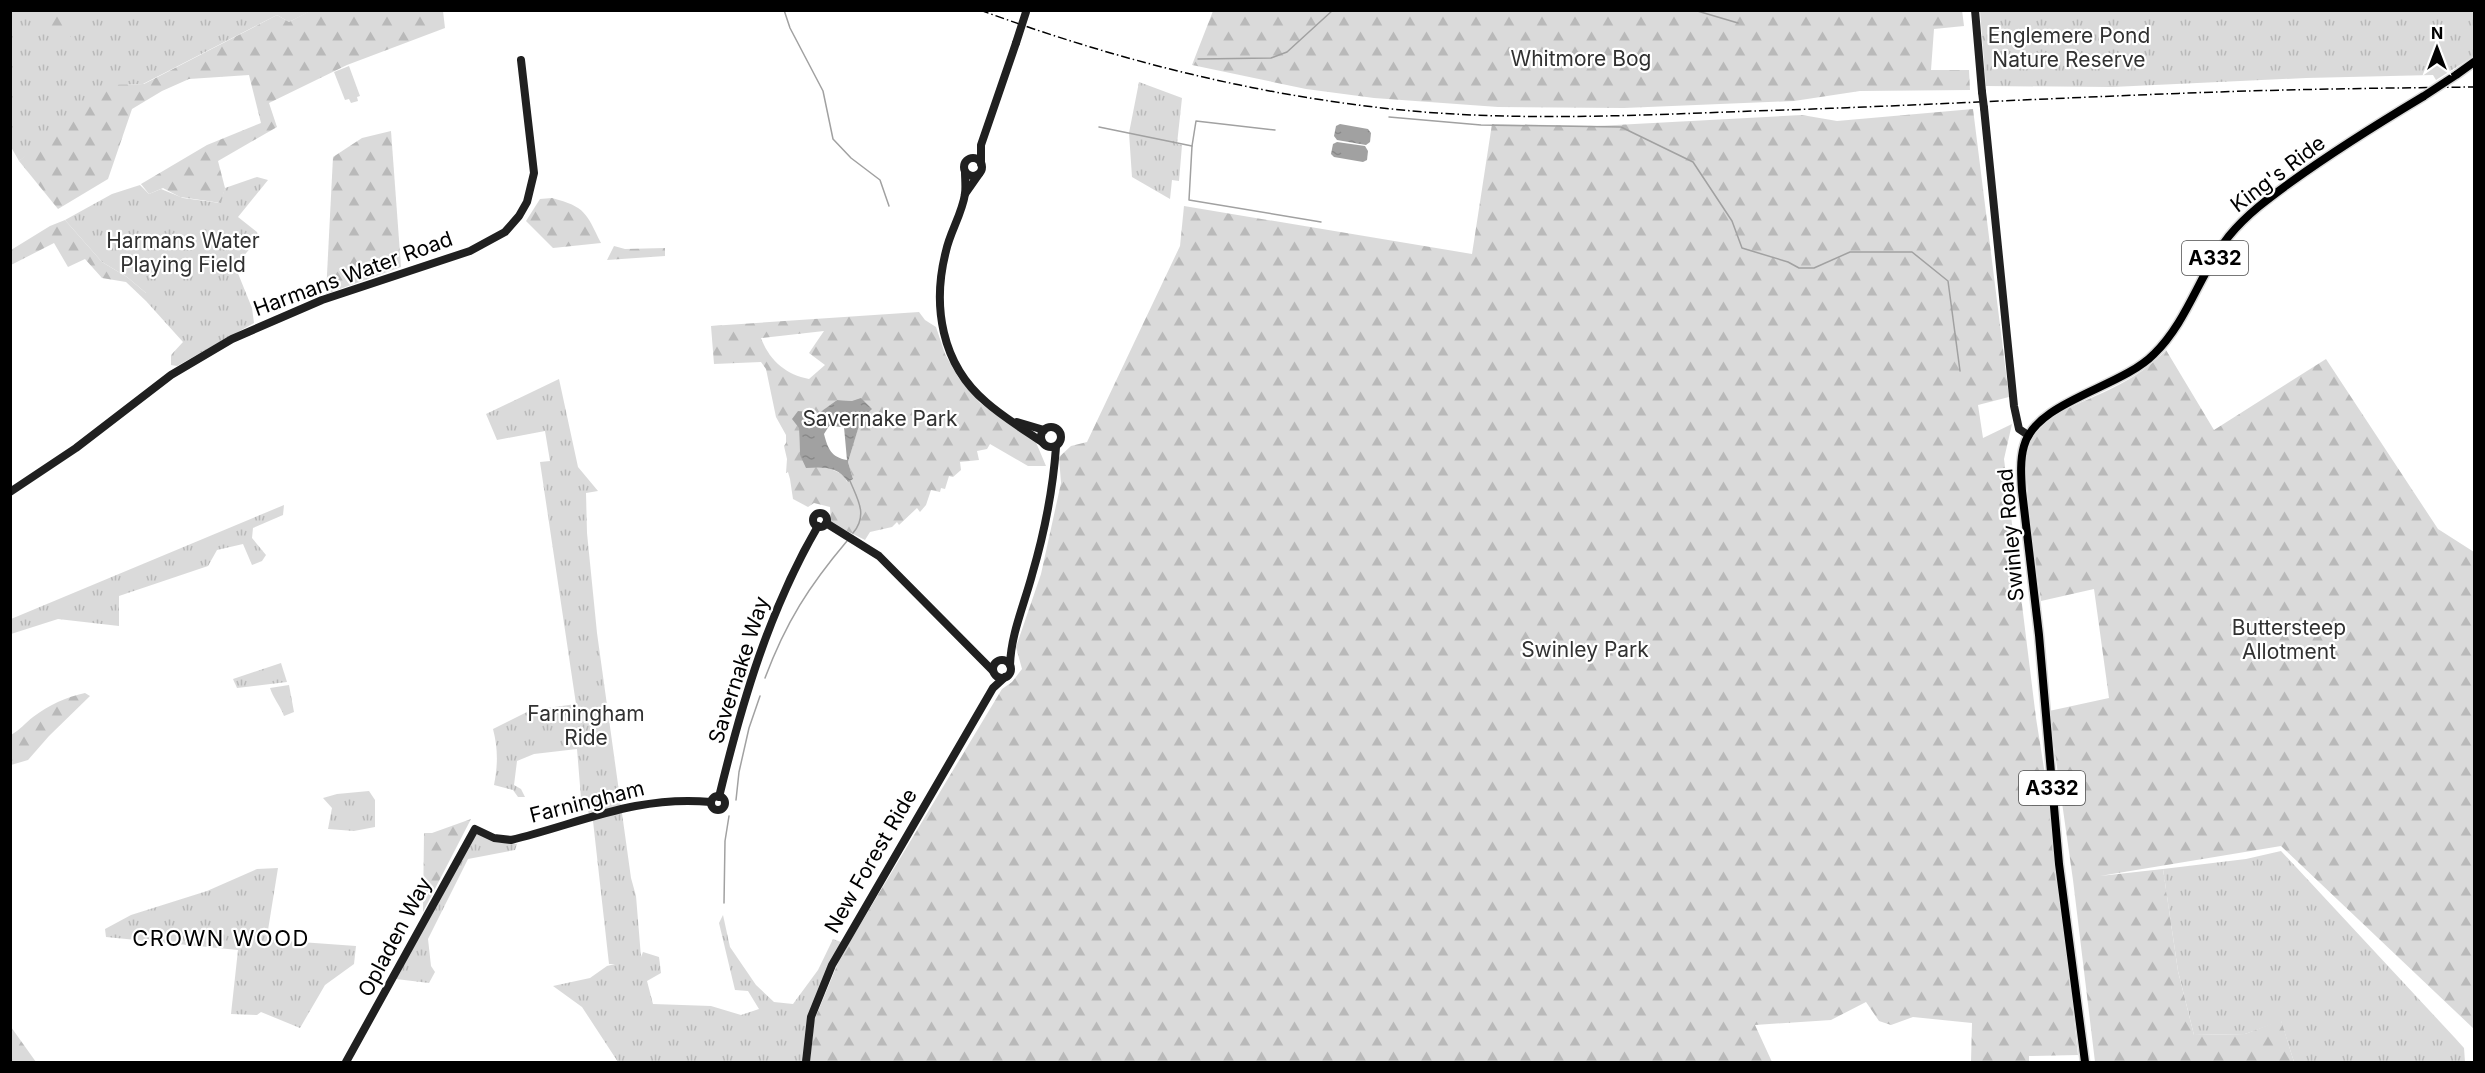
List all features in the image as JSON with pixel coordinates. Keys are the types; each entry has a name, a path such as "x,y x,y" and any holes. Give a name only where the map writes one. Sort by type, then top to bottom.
{"main road":[{"path":"1975,10 2014,406 2019,429 2028,435"},
{"name":"New Forest Ride","path":"1026,11 981,145 982,171 965,194 946,248 938,295 941,324 957,367 986,402 1044,445"},
{"name":"Harmans Water Road","path":"10,492 76,448 171,375 208,352 256,327 322,300 479,247 511,227 525,206 532,182 533,162 521,60"},
{"name":"King's Ride","path":"2028,435 2043,418 2055,409 2129,374 2157,352 2182,317 2223,244 2256,209 2313,166 2475,62"},
{"name":"New Forest Ride","path":"965,194 965,165 981,145"},
{"path":"970,159 978,160 981,164"},
{"path":"965,172 970,176 979,174"},
{"name":"New Forest Ride","path":"806,1062 811,1017 832,965 993,688 1010,671 1011,647 1033,572 1053,476 1056,447 1062,439 1060,431 1053,427 1044,430 1010,419"},
{"name":"New Forest Ride","path":"1044,430 1041,435 1053,476"},
{"name":"Swinley Road","path":"2028,435 2022,458 2022,491 2039,635 2059,864 2085,1062"},
{"path":"1044,445 1056,447"},
{"name":"Savernake Way","path":"719,797 733,740 765,635 778,603 822,525 879,556 994,672"},
{"name":"New Forest Ride","path":"993,688 997,661 1011,647"},
{"path":"981,658 1006,661 1010,665"},
{"path":"994,672 1000,677 1005,677"},
{"path":"719,797 724,803 720,810 712,808 711,802 713,798 719,797"},
{"name":"Farningham","path":"475,829 494,838 511,840 631,805 662,802 711,802"},
{"name":"Opladen Way","path":"346,1062 475,829"}],"green space":[{"path":"312,10 443,11 445,28 347,65 269,103 277,127 218,161 225,188 221,203 180,197 163,188 149,194 141,184 207,145 261,123 249,75 189,79 162,91 132,109 108,179 58,209 19,161 108,85 144,84 277,15 289,22"},
{"name":"Whitmore Bog","path":"1962,10 1964,26 1934,29 1931,70 1969,70 1970,90 1860,91 1794,101 1624,108 1498,107 1374,98 1306,89 1192,65 1213,11"},
{"path":"10,11 311,11 289,22 277,15 143,84 121,85 19,161 11,147"},
{"path":"36,11 70,11 71,37 60,29 35,21"},
{"name":"Englemere Pond Nature Reserve","path":"1980,11 2474,11 2474,56 2436,80 2433,75 2112,87 1986,86"},
{"path":"349,66 360,96 357,97 358,101 351,103 349,99 345,100 334,72"},
{"path":"1139,82 1182,98 1177,144 1182,145 1179,181 1172,180 1170,199 1132,177 1129,133"},
{"name":"Swinley Park","path":"1973,109 2009,397 1978,405 1983,438 2012,424 2004,459 2036,718 2052,819 2078,1055 2029,1056 2029,1062 1971,1062 1972,1023 1913,1017 1891,1025 1879,1021 1866,1002 1831,1020 1755,1025 1772,1062 810,1062 814,1021 840,958 1002,689 1012,682 1022,669 1016,647 1041,574 1061,483 1059,457 1071,446 1087,442 1180,246 1184,206 1472,254 1492,124 1597,126 1802,115 1837,121"},
{"path":"391,131 401,267 326,294 333,157 362,138"},
{"name":"Harmans Water Playing Field","path":"257,177 268,180 238,217 257,232 259,238 235,266 252,308 254,323 177,366 171,365 171,355 183,342 146,301 146,293 127,277 102,262 65,220 112,194 140,185 149,194 161,189 183,198 220,203 225,188"},
{"path":"552,198 572,205 584,213 601,243 553,248 526,221 540,199"},
{"path":"65,220 102,262 127,277 146,293 146,301 126,282 102,278 85,259 68,267 54,243 11,265 11,250 50,226"},
{"path":"614,246 625,249 665,248 665,256 607,260"},
{"name":"Savernake Park","path":"919,312 925,320 936,327 945,354 958,377 980,403 1035,440 1046,466 1028,466 990,444 987,449 977,451 979,460 960,462 961,470 953,477 949,476 945,489 941,488 940,492 931,490 926,505 920,512 917,508 899,525 897,522 892,527 870,532 865,540 831,523 830,507 814,503 808,507 793,499 790,479 788,472 786,473 787,459 784,446 786,435 776,417 766,369 761,362 714,364 711,326","holes":["824,331 809,353 825,365 809,379 793,374 779,365 764,346 761,338","837,400 852,401 861,418 848,462 853,479 847,482 844,475 800,455 799,428"]},
{"name":"Buttersteep Allotment","path":"2166,350 2214,430 2326,359 2438,529 2474,552 2474,1029 2281,846 2100,876 2163,869 2178,971 2194,1035 2245,1034 2281,1020 2294,1062 2095,1062 2073,880 2049,711 2109,698 2094,589 2041,601 2025,458 2034,436 2049,419 2129,379"},
{"name":"Farningham Ride","path":"559,379 578,467 598,491 586,493 587,533 597,633 631,878 636,896 641,957 643,952 659,957 661,973 647,981 653,1004 711,1006 741,1015 759,1009 748,991 735,990 719,923 723,915 730,947 756,985 774,1002 793,1004 818,970 833,939 841,942 811,1017 803,1062 618,1062 582,1007 553,986 590,978 607,966 615,964 609,964 593,821 581,798 577,749 534,754 517,761 514,785 521,789 525,797 518,797 513,790 494,785 497,757 493,729 527,712 541,712 540,709 576,704 540,462 550,461 545,431 497,440 486,414"},
{"path":"284,505 283,515 253,528 252,538 266,555 262,561 252,565 243,544 217,550 208,566 119,596 119,626 58,619 11,634 11,619"},
{"path":"281,663 287,682 237,688 233,679"},
{"path":"289,685 294,712 284,716 270,688"},
{"path":"85,693 90,696 28,760 11,765 11,735 51,705"},
{"path":"369,791 375,800 375,827 354,831 328,829 332,808 323,798 337,794"},
{"path":"471,819 423,912 424,833 432,833"},
{"path":"477,834 493,842 517,844 515,850 468,859 428,939 431,966 435,972 429,983 396,979 463,854"},
{"path":"2281,851 2464,1048 2465,1062 2294,1062 2281,1021 2245,1034 2194,1035 2178,971 2163,869 2246,859"},
{"path":"278,868 268,930 273,940 356,946 354,964 325,985 300,1028 261,1012 257,1015 231,1014 238,950 106,937 105,929 131,915 207,891 257,869"},
{"path":"11,1027 36,1062 13,1062"}],"water":[{"path":"1340,124 1368,129 1371,133 1370,142 1366,145 1337,140 1334,136 1336,126"},
{"path":"1337,142 1365,146 1368,151 1367,160 1363,162 1334,157 1331,154 1333,144"},
{"path":"861,398 872,409 861,419 848,462 853,479 848,482 835,470 806,468 800,455 799,428 792,419 798,411 819,413 837,400 852,401","holes":["829,426 844,427 847,460 831,452 824,434"]}],"waterway":[{"path":"784,10 790,28 823,91 833,139 851,158 880,180 889,206"},
{"path":"1198,59 1271,58 1287,52 1333,10"},
{"path":"1694,10 1738,23"},
{"path":"1389,117 1481,125 1621,127 1693,162 1732,221 1742,248 1788,262 1799,268 1814,268 1850,252 1912,252 1948,281 1960,371"},
{"path":"1099,127 1192,146 1196,121 1275,130"},
{"path":"1192,146 1189,200 1321,222"},
{"path":"850,481 861,514 858,526 853,533"},
{"path":"765,678 781,639 800,605 847,541"},
{"path":"736,800 739,772 749,728 760,696"},
{"path":"724,903 725,841 729,816"}],"railway":[{"path":"980,10 1132,59 1235,84 1392,109 1490,116 1638,115 2217,92 2474,87"}],"district":[{"name":"CROWN WOOD","path":"221,938"}]}
